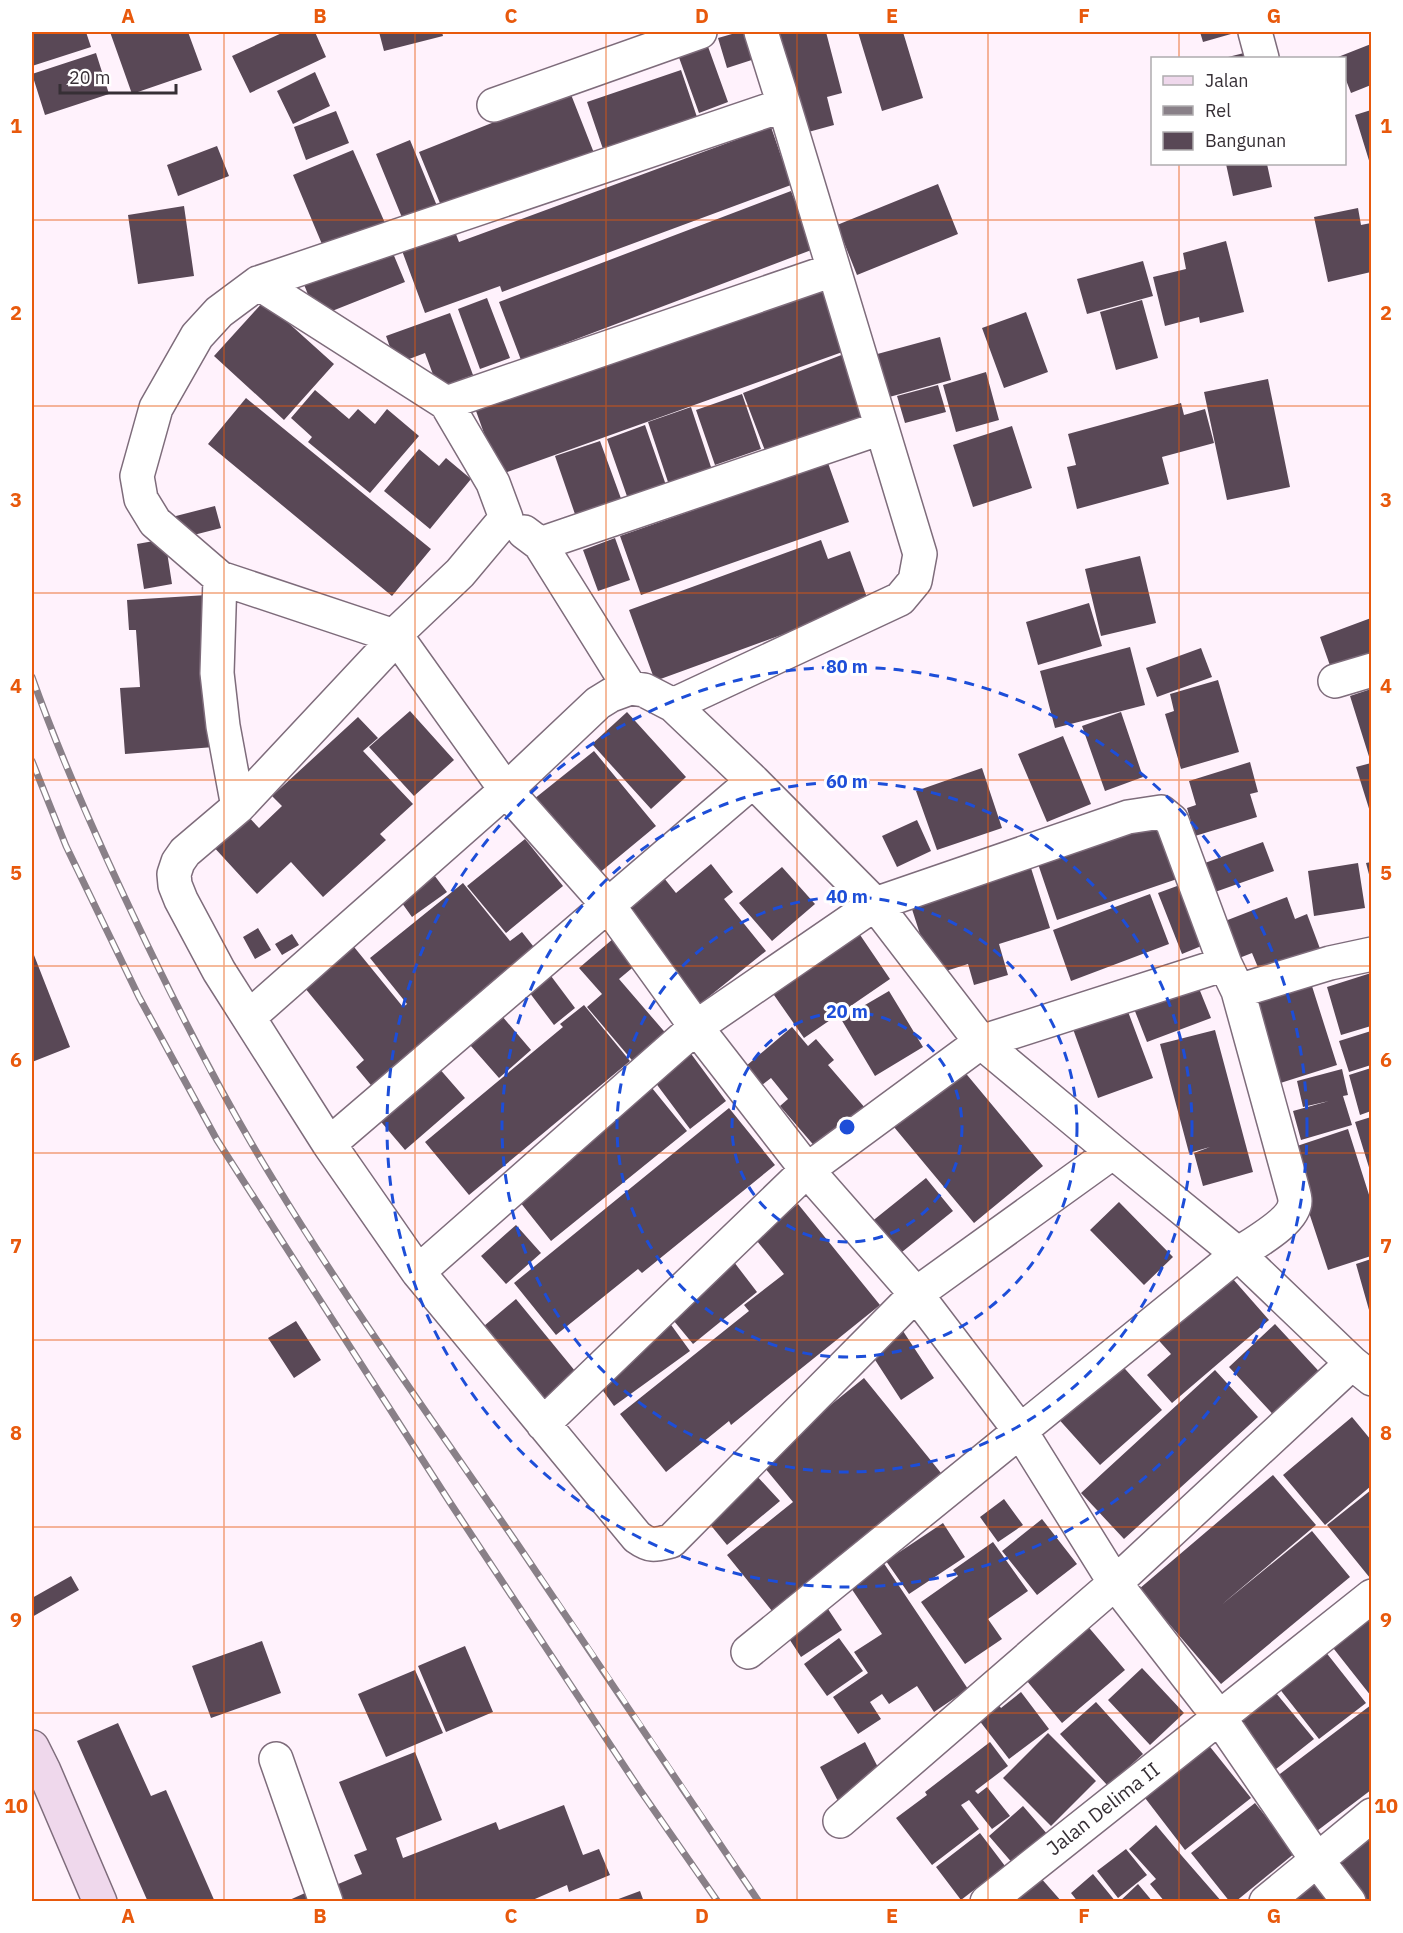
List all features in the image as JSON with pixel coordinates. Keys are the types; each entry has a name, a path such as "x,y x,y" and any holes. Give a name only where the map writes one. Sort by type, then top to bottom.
{"street":[{"path":"494,105 700,32"},
{"path":"673,705 900,599 915,581 920,554 760,32"},
{"path":"1255,32 1262,57"},
{"path":"784,105 258,283 219,312 196,336 156,408 137,476 141,499 155,522 220,578 397,637 506,790 609,904 696,1027 807,1170 916,1294 1021,1432 1115,1584 1219,1717 1317,1860 1349,1902"},
{"path":"446,404 832,270"},
{"path":"258,283 446,404 493,483 506,518 540,544 630,688"},
{"path":"540,544 881,428"},
{"path":"506,518 460,573 401,629 397,637 238,807 185,852 174,874 175,885 219,971 329,1144 418,1272 637,1537 647,1544 657,1545 671,1541 916,1294 1113,1152"},
{"path":"220,578 217,673 223,726 238,807"},
{"path":"1335,681 1371,670"},
{"path":"249,1017 506,790 598,703 630,688 644,690 673,705 753,781 875,904 981,1042 1238,1254 1362,1371 840,1821"},
{"path":"329,1144 753,781"},
{"path":"418,1272 696,1027 875,904 1128,816 1161,812 1172,821 1231,978 1292,1187 1295,1202 1291,1212 1285,1221 1238,1254 748,1652"},
{"path":"543,1424 807,1170 981,1042 1231,978 1330,963 1371,954"},
{"name":"Jalan Delima II","path":"987,1902 1371,1596"},
{"path":"276,1759 326,1902"},
{"path":"36,1766 100,1902"},
{"path":"1266,1902 1371,1815"}],"building":[{"path":"32,32 86,32 91,47 32,66"},
{"path":"110,32 188,32 202,70 132,94"},
{"path":"284,32 315,32 326,57 250,93 232,56"},
{"path":"379,32 442,32 443,36 384,51"},
{"path":"739,32 753,32 761,57 727,68 718,38"},
{"path":"774,32 826,32 842,93 827,97 834,125 801,134"},
{"path":"858,32 903,32 923,98 882,111"},
{"path":"1200,32 1238,32 1203,42"},
{"path":"706,41 728,102 699,113 677,52"},
{"path":"1371,44 1371,85 1351,93 1346,80 1346,57 1338,57"},
{"path":"1248,52 1249,57 1228,57"},
{"path":"96,53 109,94 45,115 32,74"},
{"path":"681,70 698,120 604,152 587,102"},
{"path":"315,72 330,106 293,124 277,91"},
{"path":"570,92 594,153 444,213 419,152"},
{"path":"1371,110 1371,167 1355,115"},
{"path":"336,111 349,143 306,160 294,127"},
{"path":"771,127 791,185 502,292 500,286 425,313 401,248 454,229 459,242"},
{"path":"410,140 437,206 403,220 376,154"},
{"path":"217,146 229,176 178,196 167,165"},
{"path":"353,150 385,223 324,249 293,175"},
{"path":"1226,165 1267,165 1272,187 1233,196"},
{"path":"938,184 958,234 857,275 837,225"},
{"path":"791,191 814,249 521,360 499,302"},
{"path":"184,206 194,276 138,284 128,215"},
{"path":"1358,208 1361,225 1371,223 1371,272 1328,282 1314,217"},
{"path":"1226,241 1244,312 1200,323 1199,317 1165,326 1153,277 1186,269 1183,253"},
{"path":"390,246 405,282 317,317 303,282"},
{"path":"1143,261 1153,296 1087,314 1077,279"},
{"path":"825,286 848,350 499,475 476,411"},
{"path":"487,298 510,358 480,369 458,309"},
{"path":"1142,300 1158,358 1116,370 1100,312"},
{"path":"264,301 334,364 284,420 214,356"},
{"path":"1026,312 1048,372 1004,388 982,328"},
{"path":"450,313 473,375 438,388 425,353 396,364 386,336"},
{"path":"940,337 951,380 882,399 870,356"},
{"path":"844,354 870,422 769,461 743,393"},
{"path":"986,372 999,420 956,432 943,385"},
{"path":"1268,379 1290,487 1227,500 1204,392"},
{"path":"938,385 946,412 905,423 897,396"},
{"path":"315,390 349,419 358,409 375,424 387,409 419,436 370,493 308,442 312,437 291,418"},
{"path":"742,394 761,449 715,465 696,410"},
{"path":"246,398 431,549 392,596 208,444"},
{"path":"1181,403 1184,415 1205,409 1214,443 1162,457 1169,484 1077,509 1067,467 1076,465 1068,434"},
{"path":"691,407 714,476 671,491 648,422"},
{"path":"645,425 667,488 629,502 607,439"},
{"path":"1012,426 1032,488 973,507 953,445"},
{"path":"600,441 623,504 577,520 555,456"},
{"path":"419,449 439,466 446,458 471,479 430,529 384,491"},
{"path":"828,463 849,522 641,595 620,536"},
{"path":"215,506 221,528 178,539 172,517"},
{"path":"615,538 630,580 598,591 583,550"},
{"path":"165,539 172,584 144,589 137,544"},
{"path":"821,540 828,559 850,551 869,603 655,681 629,610"},
{"path":"1140,556 1156,623 1101,636 1085,569"},
{"path":"207,595 214,747 125,754 120,688 140,687 136,630 129,630 127,600"},
{"path":"1089,603 1102,646 1038,665 1026,622"},
{"path":"1371,618 1371,663 1334,677 1320,637"},
{"path":"1130,647 1145,705 1055,728 1040,671"},
{"path":"1201,648 1212,677 1157,697 1146,668"},
{"path":"1218,680 1239,752 1181,769 1165,714 1174,711 1170,694"},
{"path":"1371,689 1371,763 1350,696"},
{"path":"410,711 454,760 414,796 369,747"},
{"path":"627,712 686,777 651,809 592,744"},
{"path":"1121,712 1143,777 1105,791 1082,726"},
{"path":"358,717 378,738 363,751 413,804 380,834 386,840 323,897 291,862 257,894 211,844 245,813 259,828 282,806 272,796"},
{"path":"1063,736 1091,804 1047,822 1018,754"},
{"path":"594,751 656,826 592,879 529,803"},
{"path":"1250,762 1258,792 1250,794 1257,817 1195,836 1187,808 1196,805 1189,781"},
{"path":"1371,763 1371,815 1356,767"},
{"path":"982,768 1002,828 937,850 916,791"},
{"path":"1160,818 1180,878 1057,920 1037,861"},
{"path":"917,820 931,851 897,867 882,836"},
{"path":"525,839 563,886 506,933 467,886"},
{"path":"1263,842 1274,871 1201,897 1191,868"},
{"path":"1371,862 1371,882 1366,863"},
{"path":"1358,863 1365,908 1314,916 1308,871"},
{"path":"711,864 733,892 724,899 766,951 696,1007 617,907 660,873 676,893"},
{"path":"428,867 447,892 412,917 394,892"},
{"path":"782,867 815,904 772,941 739,903"},
{"path":"1031,868 1050,928 999,944 1008,975 974,985 968,964 933,975 911,906"},
{"path":"1188,882 1211,942 1182,954 1158,893"},
{"path":"463,883 510,941 522,932 541,956 375,1090 356,1067 364,1060 300,982 350,942 403,1007 407,1004 370,958"},
{"path":"1150,894 1169,944 1071,981 1053,930"},
{"path":"1287,897 1295,919 1307,914 1322,954 1262,977 1252,953 1234,960 1220,923"},
{"path":"854,926 890,979 804,1038 767,985"},
{"path":"258,928 271,950 255,959 243,937"},
{"path":"292,934 299,945 282,955 275,944"},
{"path":"614,938 637,964 619,979 669,1037 636,1065 587,1007 602,994 579,968"},
{"path":"32,950 70,1047 32,1062"},
{"path":"545,968 575,1008 554,1025 523,984"},
{"path":"1371,973 1371,1026 1341,1035 1327,987"},
{"path":"1194,976 1211,1018 1147,1042 1131,1001"},
{"path":"1311,983 1337,1065 1271,1086 1245,1005"},
{"path":"889,991 923,1047 875,1076 841,1019"},
{"path":"584,1005 630,1061 469,1195 425,1142 563,1027 560,1024"},
{"path":"496,1009 531,1050 499,1078 463,1037"},
{"path":"1127,1009 1153,1078 1098,1098 1073,1029"},
{"path":"792,1027 808,1046 816,1039 834,1060 828,1065 872,1116 823,1156 780,1106 788,1099 771,1078 762,1085 746,1066"},
{"path":"1215,1030 1253,1172 1203,1186 1194,1153 1210,1147 1189,1153 1160,1044"},
{"path":"1371,1031 1371,1065 1349,1072 1339,1041"},
{"path":"689,1051 726,1101 690,1129 652,1078"},
{"path":"431,1059 465,1098 405,1150 371,1110"},
{"path":"958,1064 1043,1166 974,1223 889,1121"},
{"path":"1371,1068 1371,1111 1360,1115 1349,1075"},
{"path":"1342,1069 1348,1095 1343,1096 1352,1125 1301,1140 1293,1111 1329,1101 1303,1107 1297,1081"},
{"path":"652,1088 687,1131 551,1241 516,1197"},
{"path":"729,1108 775,1165 642,1273 638,1269 556,1335 514,1283"},
{"path":"1371,1117 1371,1174 1355,1122"},
{"path":"1348,1129 1371,1201 1371,1256 1328,1270 1288,1149"},
{"path":"926,1178 953,1211 892,1260 865,1227"},
{"path":"1119,1202 1173,1257 1144,1285 1090,1230"},
{"path":"798,1204 880,1305 731,1425 729,1421 666,1472 620,1414 749,1311 744,1305 784,1274 748,1230 784,1215"},
{"path":"516,1225 541,1253 506,1284 481,1256"},
{"path":"1371,1259 1371,1317 1356,1264"},
{"path":"734,1262 757,1292 693,1344 669,1315"},
{"path":"1225,1270 1269,1320 1172,1403 1147,1375 1171,1354 1152,1333"},
{"path":"516,1299 580,1377 549,1403 484,1326"},
{"path":"296,1321 321,1360 294,1378 268,1338"},
{"path":"669,1322 690,1351 614,1406 593,1377"},
{"path":"1275,1324 1327,1380 1281,1423 1229,1367"},
{"path":"901,1328 934,1378 901,1400 868,1349"},
{"path":"1117,1360 1162,1410 1100,1465 1055,1415"},
{"path":"1215,1370 1258,1417 1124,1539 1081,1493"},
{"path":"864,1378 941,1473 905,1502 913,1513 780,1621 727,1555 793,1502 760,1462"},
{"path":"1352,1417 1371,1440 1371,1486 1325,1525 1283,1475"},
{"path":"755,1474 780,1501 727,1545 704,1517"},
{"path":"1273,1475 1316,1525 1220,1606 1312,1531 1350,1577 1221,1684 1139,1589"},
{"path":"1371,1490 1371,1577 1370,1578 1327,1525"},
{"path":"1004,1499 1023,1525 998,1542 980,1517"},
{"path":"1042,1519 1077,1564 1037,1595 1002,1551"},
{"path":"943,1523 965,1557 909,1594 886,1561"},
{"path":"993,1542 1028,1591 988,1619 1002,1639 965,1664 921,1602 958,1576 953,1570"},
{"path":"883,1562 968,1689 934,1712 917,1686 889,1704 882,1694 870,1702 881,1719 858,1734 833,1697 868,1673 854,1652 882,1634 849,1585"},
{"path":"71,1576 79,1590 32,1617 32,1598"},
{"path":"826,1606 842,1630 801,1657 786,1634"},
{"path":"1367,1616 1371,1621 1371,1696 1330,1644"},
{"path":"1085,1623 1125,1670 1062,1723 1022,1675"},
{"path":"839,1638 863,1671 827,1696 804,1664"},
{"path":"262,1641 281,1693 211,1718 192,1666"},
{"path":"465,1646 493,1712 446,1732 418,1666"},
{"path":"1321,1646 1366,1703 1319,1739 1275,1683"},
{"path":"1142,1668 1184,1713 1150,1745 1108,1700"},
{"path":"415,1670 443,1733 386,1757 358,1694"},
{"path":"1271,1687 1314,1739 1267,1776 1224,1724"},
{"path":"1021,1692 1049,1729 1009,1759 972,1711 992,1696 1001,1708"},
{"path":"1096,1702 1143,1754 1108,1786 1060,1734"},
{"path":"1371,1705 1371,1790 1309,1837 1268,1783"},
{"path":"118,1723 151,1796 166,1790 215,1902 148,1902 77,1741"},
{"path":"1048,1733 1096,1781 1051,1826 1003,1778"},
{"path":"865,1742 885,1781 840,1805 820,1767"},
{"path":"990,1742 1008,1766 975,1791 978,1794 987,1787 1010,1816 992,1829 969,1800 961,1805 979,1829 932,1865 896,1818 927,1795 925,1792"},
{"path":"1207,1743 1251,1798 1185,1850 1142,1794"},
{"path":"415,1752 442,1820 396,1838 403,1858 496,1822 499,1830 564,1805 583,1855 599,1849 610,1875 569,1892 567,1885 528,1902 337,1902 331,1887 362,1874 354,1855 367,1850 339,1782"},
{"path":"1255,1803 1295,1853 1235,1902 1230,1902 1191,1853"},
{"path":"1023,1806 1048,1835 1014,1865 989,1836"},
{"path":"1156,1825 1222,1902 1165,1902 1150,1884 1156,1879 1129,1849"},
{"path":"980,1833 1005,1866 961,1900 936,1867"},
{"path":"1371,1835 1371,1902 1368,1902 1336,1864"},
{"path":"1126,1849 1147,1875 1118,1898 1097,1871"},
{"path":"1093,1874 1116,1902 1078,1902 1071,1893"},
{"path":"1309,1876 1330,1902 1277,1902"},
{"path":"1040,1877 1062,1902 1014,1902"},
{"path":"1138,1884 1153,1902 1119,1902"},
{"path":"314,1889 319,1902 285,1902"},
{"path":"640,1891 644,1902 613,1902 613,1901"}],"railway":[{"path":"32,677 80,798 133,915 200,1050 254,1149 363,1319 759,1902"},
{"path":"32,761 66,846 139,997 217,1140 449,1501 640,1790 718,1902"}]}
